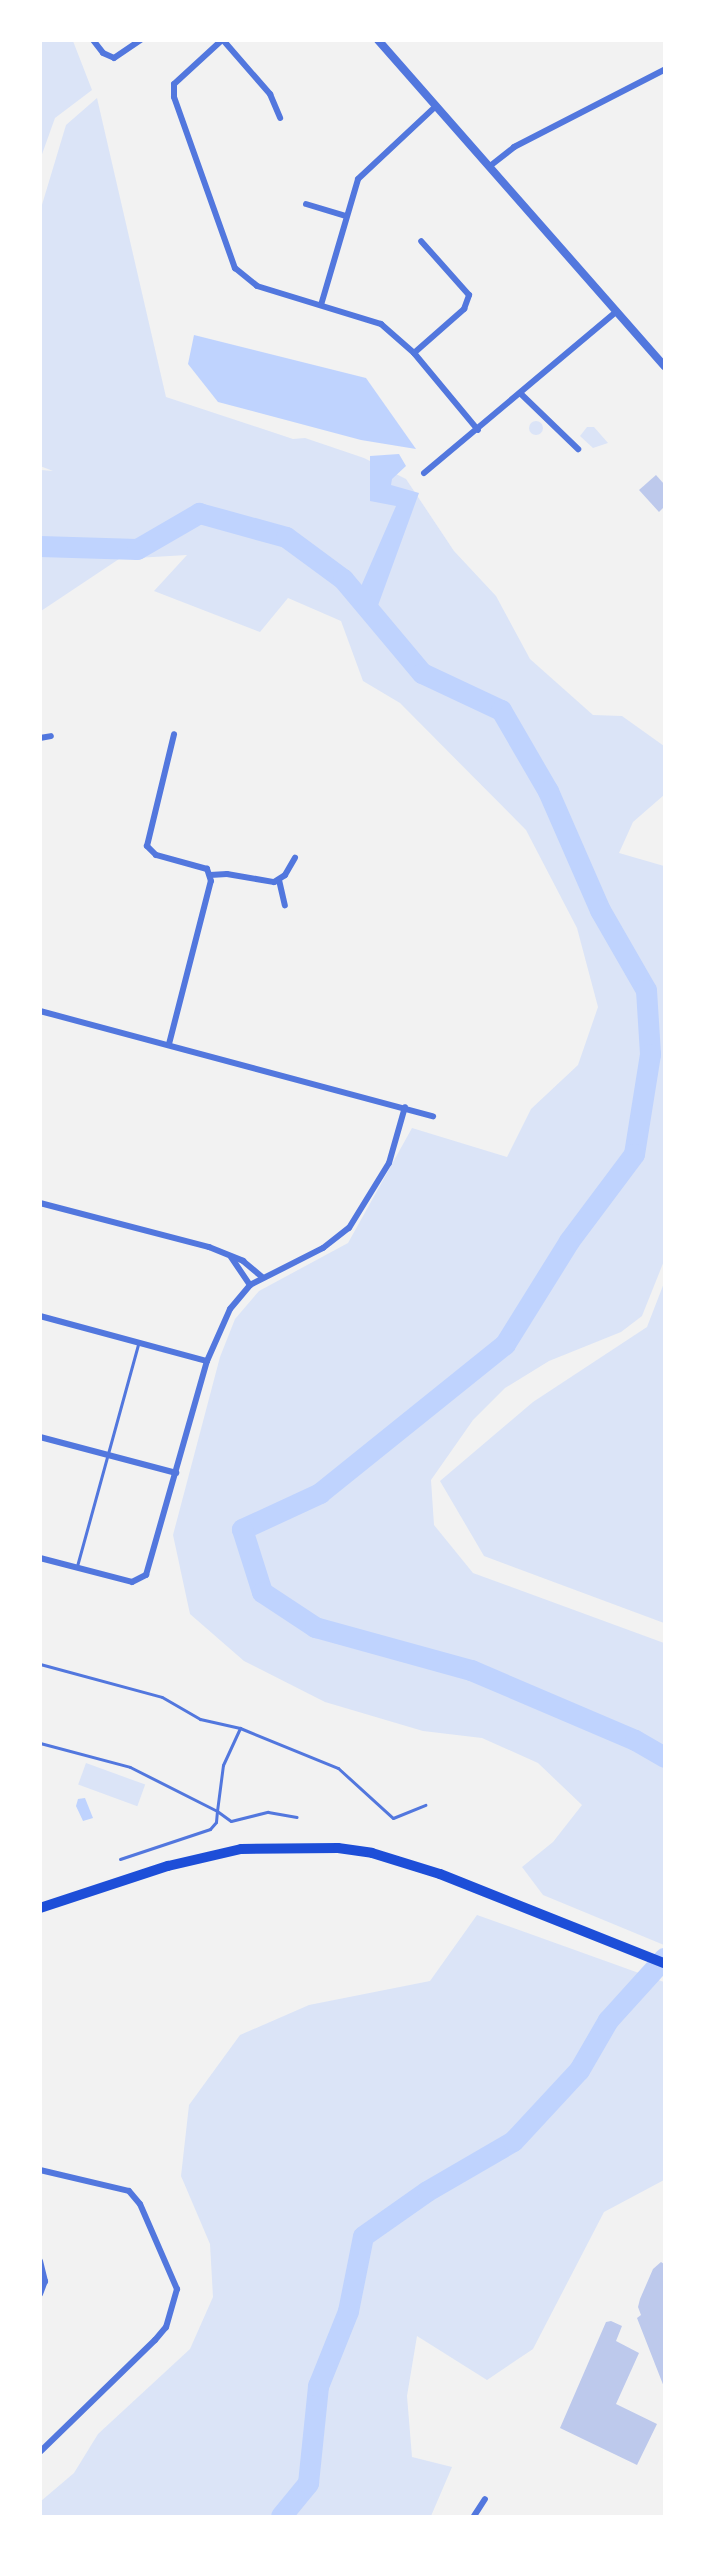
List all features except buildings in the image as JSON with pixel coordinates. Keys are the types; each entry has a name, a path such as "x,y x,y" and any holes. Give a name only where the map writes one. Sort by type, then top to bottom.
{"main road":[{"path":"41,1909 201,1857 241,1849 314,1846 372,1853 409,1864 664,1963"}],"street":[{"path":"93,40 103,53 114,58 141,40"},
{"path":"280,118 270,94 222,40 174,84 174,98 235,268 251,282 381,324 414,353 478,430"},
{"path":"378,40 664,366"},
{"path":"490,166 514,147 664,70"},
{"path":"321,305 346,216 362,171 436,106"},
{"path":"306,204 346,216"},
{"path":"414,353 464,309 469,295 421,241"},
{"path":"424,473 616,312"},
{"path":"520,393 578,448"},
{"path":"174,734 147,846 156,855 201,867 210,876"},
{"path":"40,738 51,736"},
{"path":"210,876 227,874 266,883 279,880 295,858"},
{"path":"169,1044 210,876"},
{"path":"279,880 285,905"},
{"path":"40,1011 433,1116"},
{"path":"40,1558 132,1582 146,1575 207,1361 230,1309 250,1285 323,1248 349,1228 389,1162 405,1107"},
{"path":"40,1203 209,1247 231,1257 262,1277"},
{"path":"231,1257 250,1285"},
{"path":"40,1316 207,1361"},
{"path":"40,1437 176,1473"},
{"path":"40,2170 129,2191 140,2204 177,2289 166,2326 155,2340 40,2452"},
{"path":"40,2261 45,2281 40,2294"},
{"path":"474,2517 485,2499"}],"lane":[{"path":"77,1568 138,1342"},
{"path":"40,1665 162,1697 200,1719 240,1728 338,1768 393,1818 426,1805"},
{"path":"120,1859 210,1829 216,1822 223,1765 240,1728"},
{"path":"40,1743 130,1767 217,1811 231,1821 268,1812 297,1817"}],"shaded area":[{"path":"41,40 73,41 92,90 55,118 41,157"},
{"path":"97,98 166,397 293,439 305,438 364,458 406,479 454,551 496,596 530,659 593,715 622,716 664,746 664,795 633,822 619,853 664,866 664,1261 642,1316 621,1332 549,1361 505,1388 473,1420 431,1480 434,1525 473,1573 664,1643 664,1945 543,1895 522,1867 553,1842 582,1805 538,1763 482,1738 423,1731 325,1702 244,1661 190,1614 173,1535 220,1357 235,1319 259,1291 348,1243 412,1128 507,1157 531,1109 578,1065 598,1007 577,928 526,830 400,703 363,681 341,621 288,598 260,632 154,591 187,555 119,559 41,611 41,470 53,471 40,466 41,208 66,125"},
{"path":"533,421 539,421 543,428 539,435 533,435 529,431 529,425"},
{"path":"587,427 594,427 608,443 593,448 580,436"},
{"path":"664,1283 664,1623 484,1556 440,1481 533,1402 647,1327"},
{"path":"86,1763 145,1785 137,1806 78,1785"},
{"path":"477,1915 664,1982 664,2180 604,2212 533,2349 487,2380 417,2336 407,2396 412,2457 452,2467 431,2516 41,2516 41,2501 74,2473 98,2434 190,2349 213,2297 210,2244 181,2176 189,2105 240,2035 309,2005 430,1981"}],"water":[{"path":"194,335 366,378 416,449 361,440 218,402 188,364"},
{"path":"399,454 406,466 392,479 391,485 419,493 376,611 359,591 396,506 370,501 370,456"},
{"path":"85,1798 93,1818 83,1821 76,1806 78,1799"}],"waterway":[{"path":"40,546 137,549 199,513 286,537 343,579 422,673 501,710 548,791 600,910 646,990 650,1054 634,1154 569,1241 505,1344 320,1493 242,1529 262,1592 315,1627 471,1670 635,1740 664,1757"},
{"path":"281,2516 308,2483 318,2386 348,2311 363,2236 427,2191 513,2141 579,2070 608,2020 664,1958"}]}
